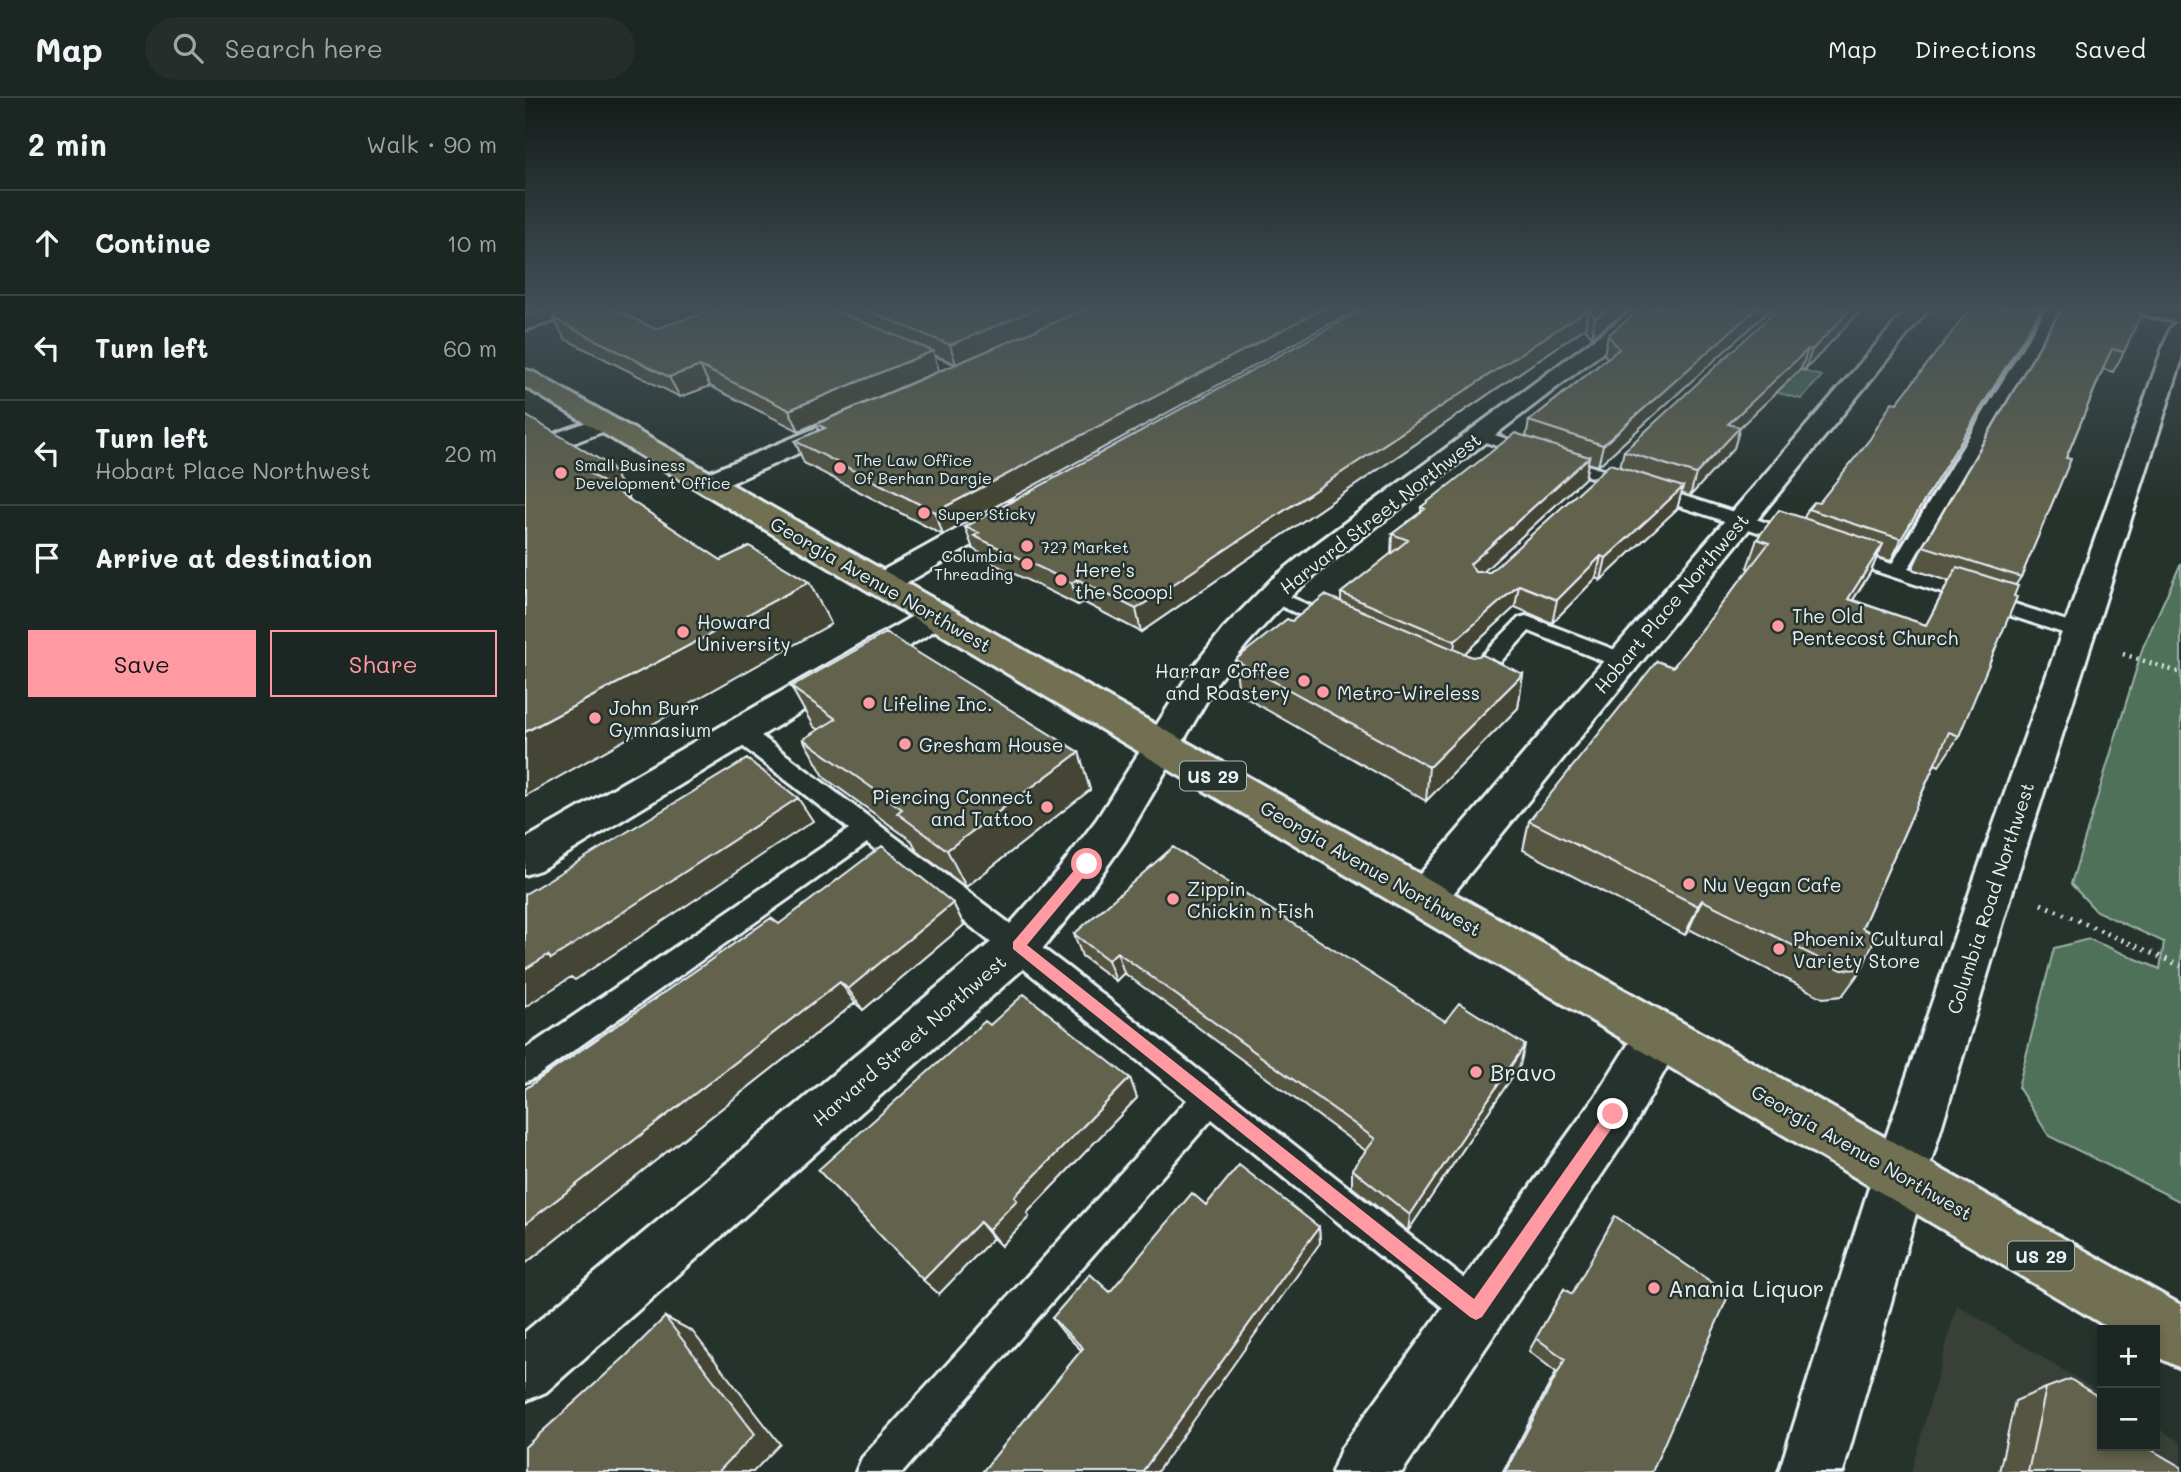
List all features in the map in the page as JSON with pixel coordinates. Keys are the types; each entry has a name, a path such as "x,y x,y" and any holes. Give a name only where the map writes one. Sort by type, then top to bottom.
{"highway":[{"name":"Georgia Avenue Northwest","path":"525,377 2181,1338"}],"main road":[{"name":"Harvard Street Northwest","path":"525,1371 1018,946 1087,864 1217,658 1274,596 1312,561 1564,372"},
{"name":"Hobart Place Northwest","path":"1424,899 1865,372"},
{"path":"937,384 962,373"},
{"name":"Columbia Road Northwest","path":"1811,1472 1900,1175 2078,632 2173,375"},
{"path":"708,483 862,416"},
{"path":"525,453 604,423"},
{"path":"882,584 1041,494"},
{"path":"525,859 936,616"},
{"path":"1364,1472 1613,1114 1660,1035"}],"lane":[{"path":"1897,572 2016,372"},
{"path":"1479,435 2078,632"},
{"path":"1274,596 1350,629"},
{"path":"1445,671 1469,682 1526,622 1623,661"},
{"path":"740,732 1018,946 1476,1311"},
{"path":"525,1066 868,829"},
{"path":"876,1472 1210,1098"}],"path":[{"path":"2123,654 2181,673"},
{"path":"2042,904 2181,966"}],"shaded area":[{"path":"1957,1305 2097,1391 2097,1451 2160,1451 2160,1429 2181,1443 2181,1472 1911,1472"}],"green space":[{"path":"1726,372 1807,372 1822,376 1801,399 1721,377"},
{"path":"2181,563 2181,1202 2049,1136 2018,1087 2054,948 2089,939 2160,969 2164,942 2096,911 2071,884 2143,647"}],"building":[{"path":"659,372 683,372 669,377"},
{"path":"712,372 881,372 789,410"},
{"path":"938,372 1202,372 935,512 795,441 825,428 816,424"},
{"path":"1249,372 1493,372 1136,609 1077,579 1072,583 974,536 979,533 965,527"},
{"path":"1590,372 1685,372 1603,445 1529,421"},
{"path":"1709,372 1783,372 1728,424 1740,427 1696,474 1624,451"},
{"path":"1921,372 2003,372 1901,539 1808,509 1814,502 1819,503 1870,439 1892,402 1897,403"},
{"path":"2025,372 2102,372 2066,458 2071,459 2021,577 1923,546"},
{"name":"John Burr Gymnasium","path":"525,415 609,465 589,473 721,560 749,546 809,582 525,732"},
{"path":"1515,433 1589,457 1470,564 1475,572 1490,572 1610,464 1683,487 1606,558 1601,556 1557,600 1519,585 1455,641 1341,593 1408,540 1392,534 1425,509 1421,507"},
{"path":"1779,510 1883,544 1848,599 1926,625 1957,567 2018,586 2014,596 2017,597 1959,736 1949,732 1862,928 1876,935 1862,969 1842,970 1702,900 1698,906 1529,821 1657,661 1673,667 1769,543 1757,539"},
{"path":"1325,595 1472,657 1483,655 1523,674 1429,767 1235,660 1287,619 1292,621"},
{"path":"886,633 1079,752 947,850 897,813 902,809 803,739 836,719 791,687"},
{"path":"747,759 798,798 551,959 548,955 525,969 525,894"},
{"path":"882,846 953,903 848,989 840,982 525,1224 525,1089 771,918 779,924"},
{"path":"1173,847 1445,1021 1459,1003 1525,1045 1410,1215 1352,1169 1375,1139 1117,952 1108,960 1074,934"},
{"path":"1024,994 1130,1078 1014,1197 1017,1200 988,1230 980,1222 923,1280 818,1170 985,1021 990,1025"},
{"path":"1239,1165 1319,1227 1142,1472 982,1472 1083,1348 1052,1318 1090,1274 1110,1292 1192,1193 1206,1205"},
{"path":"1615,1216 1729,1294 1652,1472 1505,1472 1565,1359 1536,1338 1564,1289 1572,1294"},
{"path":"665,1317 755,1434 718,1472 525,1472 525,1447"},
{"path":"2070,1379 2097,1396 2097,1451 2154,1451 2181,1467 2181,1472 2028,1472 2046,1388"}],"place":[{"name":"The Law Office Of Berhan Dargie","path":"840,468"},
{"name":"Small Business Development Office","path":"561,473"},
{"name":"Super Sticky","path":"924,513"},
{"name":"727 Market","path":"1027,546"},
{"name":"Columbia Threading","path":"1027,564"},
{"name":"Here's the Scoop!","path":"1061,580"},
{"name":"The Old Pentecost Church","path":"1778,626"},
{"name":"Howard University","path":"683,632"},
{"name":"Harrar Coffee and Roastery","path":"1304,681"},
{"name":"Metro-Wireless","path":"1323,692"},
{"name":"Lifeline Inc.","path":"869,703"},
{"name":"John Burr Gymnasium","path":"595,718"},
{"name":"Gresham House","path":"905,744"},
{"name":"Piercing Connect and Tattoo","path":"1047,807"},
{"name":"Nu Vegan Cafe","path":"1689,884"},
{"name":"Zippin Chickin n Fish","path":"1173,899"},
{"name":"Phoenix Cultural Variety Store","path":"1779,949"},
{"name":"Bravo","path":"1476,1072"},
{"name":"Anania Liquor","path":"1654,1288"}],"route":[{"path":"1087,864 1018,946 1476,1311 1613,1114"}]}
